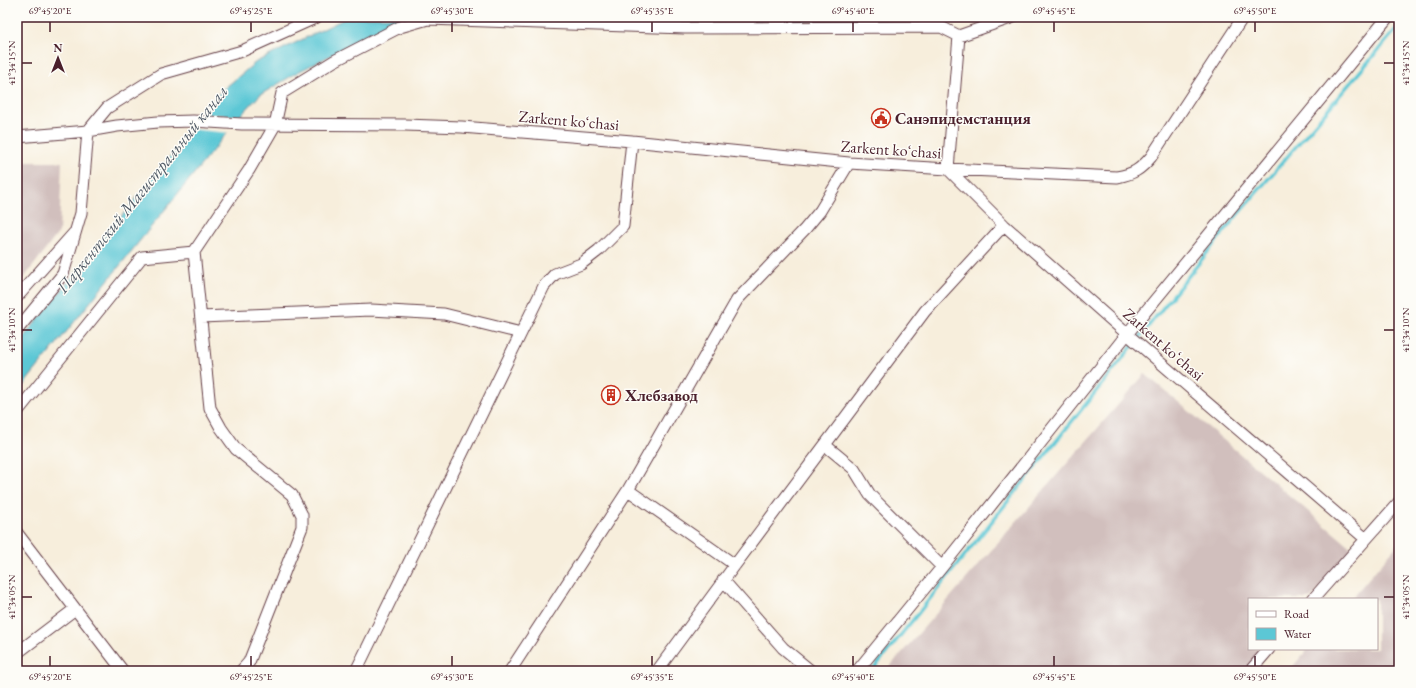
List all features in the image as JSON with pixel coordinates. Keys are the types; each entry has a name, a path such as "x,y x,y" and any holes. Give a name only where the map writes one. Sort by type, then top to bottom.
{"street":[{"path":"17,330 63,274 81,213 88,131 107,108 161,74 242,51 317,17"},
{"path":"241,671 249,662 302,527 302,515 292,495 236,449 221,428 210,408 194,252 249,170 275,125 282,93 334,61 400,27 428,19 685,28 941,27 959,36 1013,17"},
{"path":"959,36 948,169 1011,171 1102,178 1117,177 1130,174 1143,167 1151,158 1243,17"},
{"path":"857,671 1133,339 1388,17"},
{"name":"Zarkent koʻchasi","path":"17,137 88,131 117,126 158,122 193,121 275,125 398,124 632,141 849,162 948,169 1004,225 1133,339 1366,540"},
{"path":"356,671 544,286 556,274 581,264 599,250 622,226 632,141"},
{"path":"510,671 628,490 737,300 805,229 820,211 849,162"},
{"path":"657,671 723,580 925,311 1004,225"},
{"path":"17,297 76,231"},
{"path":"17,412 142,257 194,252"},
{"path":"201,317 371,310 444,314 522,333"},
{"path":"825,445 854,469 870,495 942,567"},
{"path":"628,490 735,565"},
{"path":"1315,598 1399,502"},
{"path":"17,533 123,671"},
{"path":"723,580 783,648 811,671"},
{"path":"17,653 75,609"},
{"path":"1250,671 1268,650"}],"shaded area":[{"path":"17,162 62,162 59,232 17,287"},
{"path":"1145,374 1354,550 1311,598 1248,598 1248,650 1264,650 1245,671 886,671"},
{"path":"1399,543 1399,671 1289,671 1307,650 1378,650 1378,598 1352,598"}],"water":[{"name":"Паркентский Магистральный канал","path":"348,17 409,17 396,22 298,72 260,95 243,113 17,393 17,345 206,112 220,92 256,62"},
{"path":"573,17 971,17 950,20 665,21"}],"pier":[{"path":"202,114 243,116 230,133 189,129"}],"waterway":[{"path":"872,671 1239,213 1399,26"}],"place":[{"name":"Санэпидемстанция","path":"881,118"},
{"name":"Хлебзавод","path":"611,395"}]}
